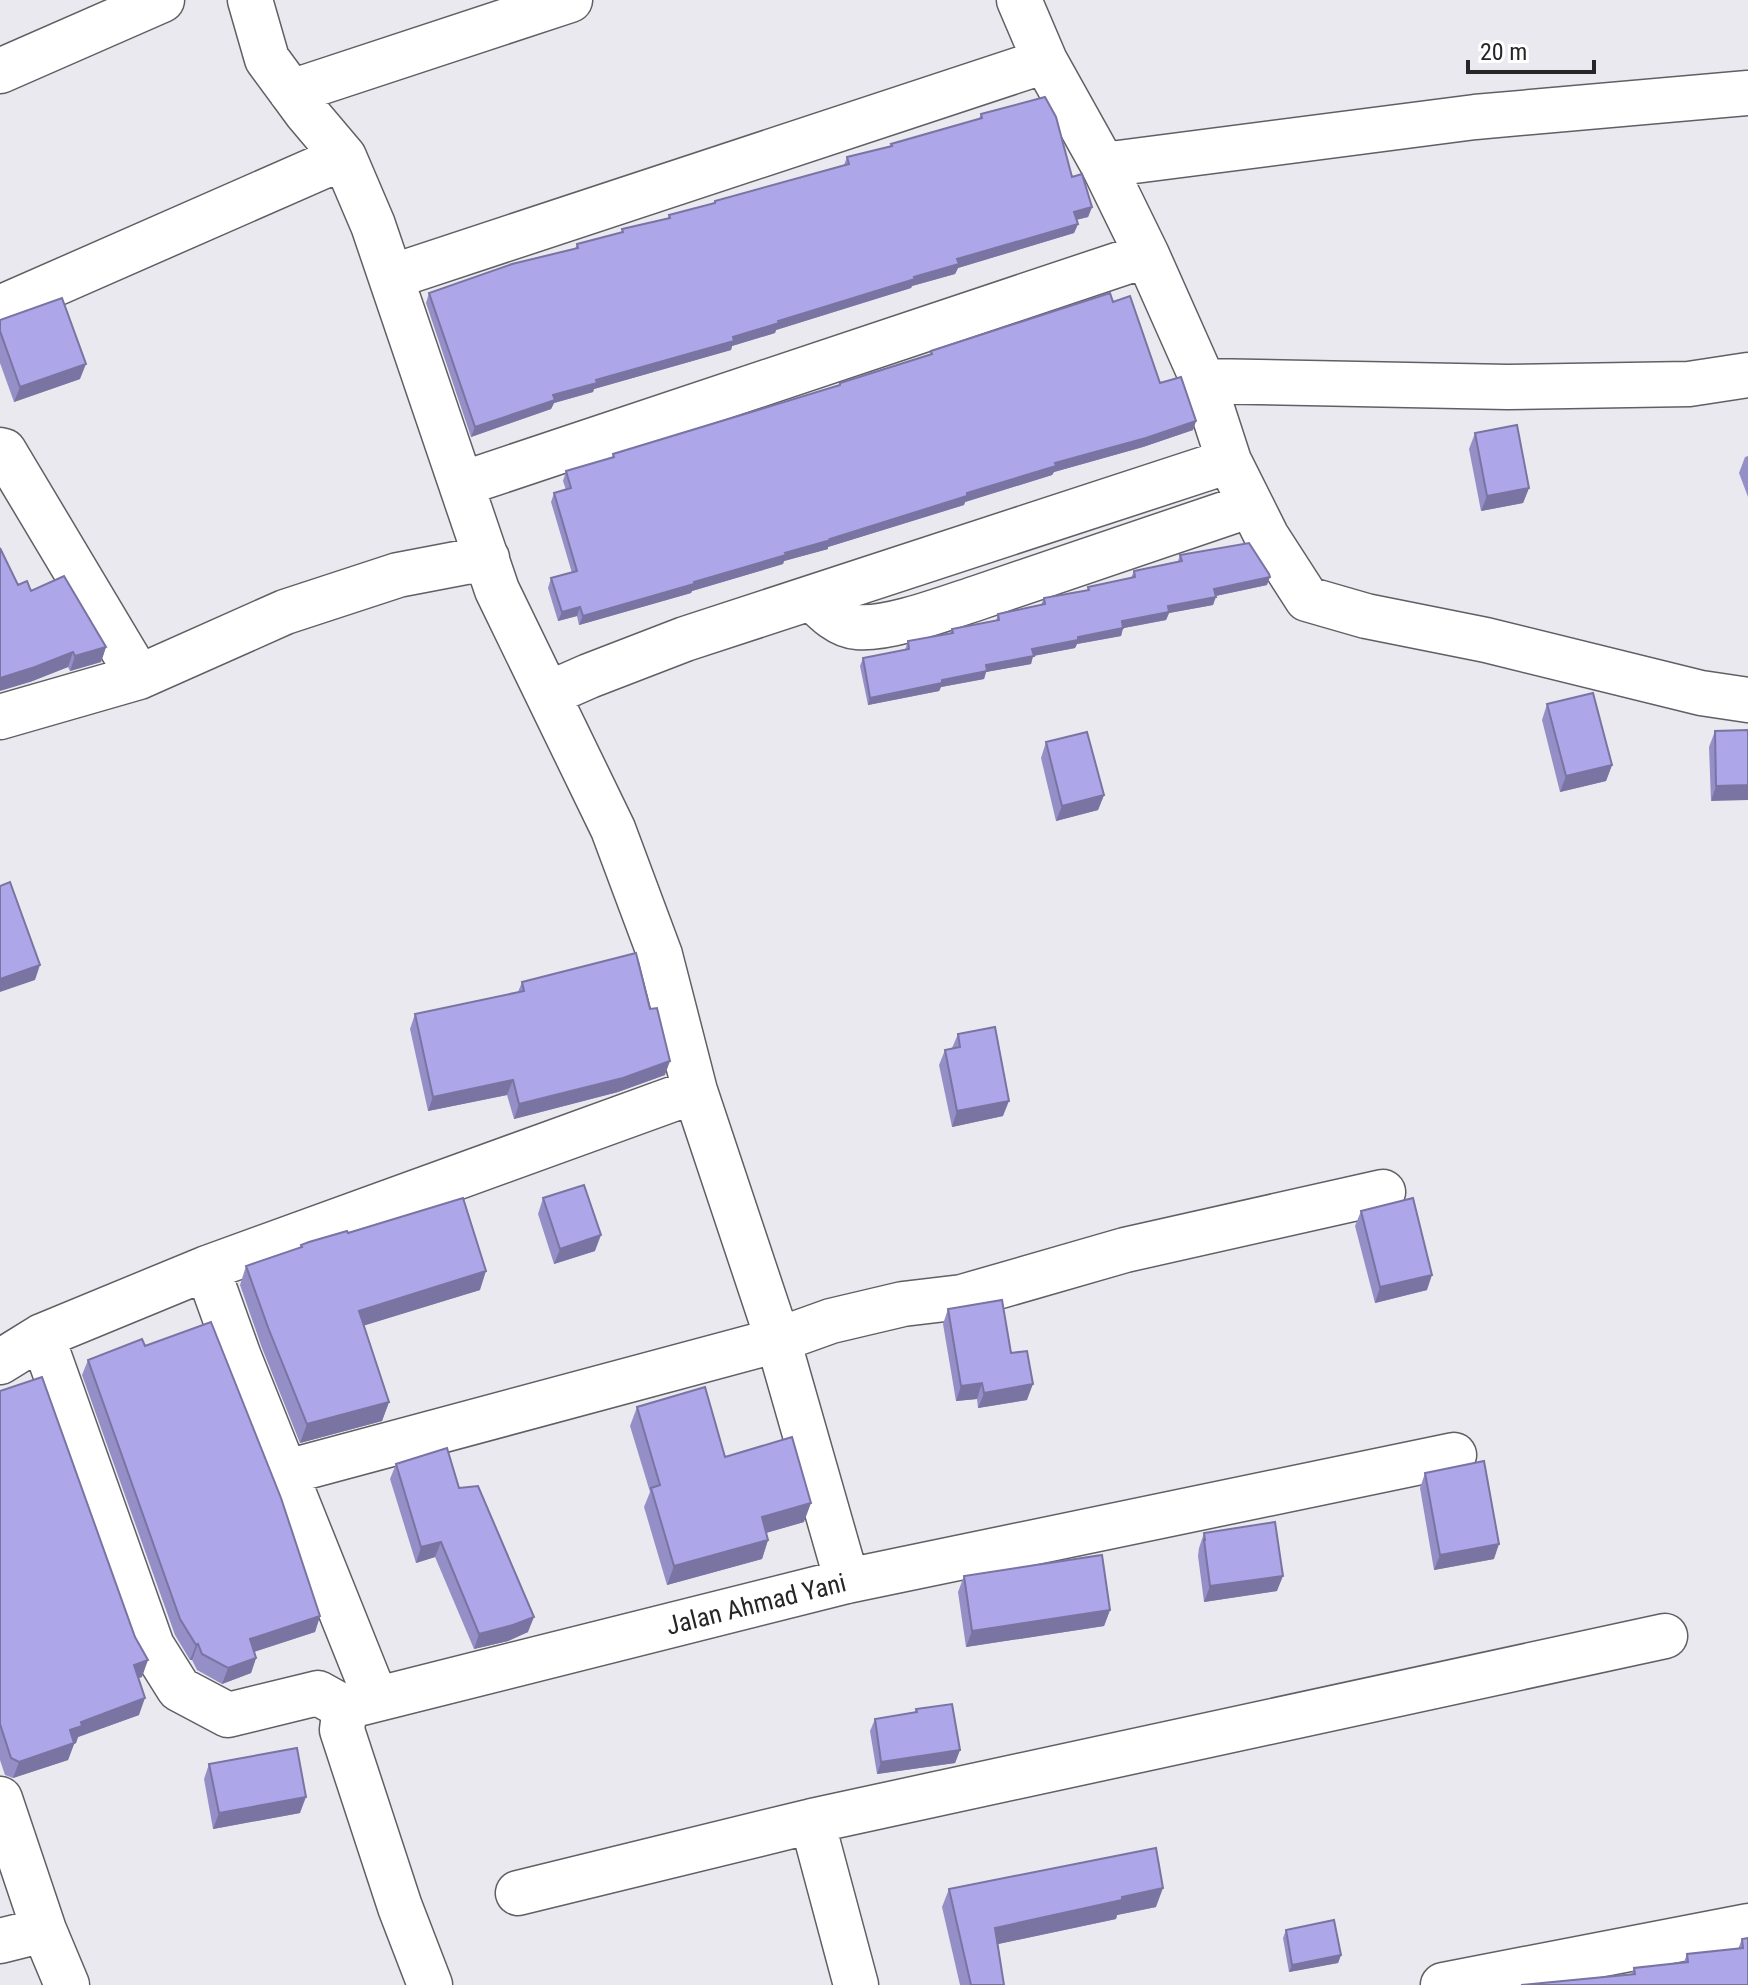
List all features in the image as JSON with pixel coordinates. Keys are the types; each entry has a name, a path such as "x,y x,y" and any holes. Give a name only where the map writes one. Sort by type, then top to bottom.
{"street":[{"path":"0,71 162,0"},
{"path":"250,0 267,59 344,157 373,225 497,590 613,829 660,955 695,1091 778,1340 847,1581"},
{"path":"291,92 570,0"},
{"path":"1019,0 1045,61 1103,165 1147,255 1203,381 1229,461 1267,537 1307,599 1366,616 1486,640 1701,693 1748,700"},
{"path":"391,277 1045,61"},
{"path":"1103,165 1475,117 1748,93"},
{"path":"0,308 344,157"},
{"path":"462,484 1147,255"},
{"path":"1203,381 1508,387 1689,384 1748,375"},
{"path":"0,450 4,451 139,677"},
{"path":"548,694 685,639 1229,461"},
{"path":"812,598 829,615 854,627 879,626 1033,580 1251,505"},
{"path":"0,717 139,677 285,612 398,575 487,558"},
{"path":"0,1362 42,1336 207,1268 695,1091"},
{"path":"287,1472 778,1340 831,1321 903,1304 962,1297 1125,1250 1383,1192"},
{"path":"207,1268 239,1357 287,1472 360,1706"},
{"path":"42,1336 152,1646 179,1689 228,1715 318,1693 336,1703 360,1706"},
{"name":"Jalan Ahmad Yani","path":"360,1706 847,1581 1454,1455"},
{"path":"518,1893 812,1821 1665,1636"},
{"path":"360,1706 342,1730 400,1907 430,1985"},
{"path":"0,1799 44,1930 67,1985"},
{"path":"812,1821 856,1985"},
{"path":"1443,1985 1748,1926"},
{"path":"0,1941 44,1930"}],"building":[{"path":"1045,97 1056,117 1072,177 1082,174 1092,207 1074,212 1078,224 957,259 959,264 778,321 733,337 734,341 596,380 597,383 553,395 555,400 475,427 429,293 512,264 578,248 577,244 623,232 622,229 670,218 669,215 715,201 849,164 847,157 892,146 982,118 981,114"},
{"path":"1110,293 1113,302 1130,296 1160,383 1181,377 1196,421 1055,463 1056,466 967,493 967,496 694,584 583,616 580,607 562,612 551,578 577,571 554,493 571,488 566,471 840,385 932,354 931,351"},
{"path":"62,298 86,364 20,387 0,331 0,320"},
{"path":"1517,425 1529,488 1487,496 1475,433"},
{"path":"1249,543 1270,577 1214,589 1216,597 1168,606 1169,612 1122,621 1123,628 1032,649 1034,656 986,665 987,671 870,698 863,658 909,649 908,641 999,620 998,614 1045,604 1044,598 1135,577 1134,571 1182,561 1180,555"},
{"path":"0,548 18,585 27,581 31,591 64,576 106,647 75,656 73,652 0,678"},
{"path":"1593,693 1612,765 1566,776 1547,704"},
{"path":"1748,730 1748,785 1716,786 1715,731"},
{"path":"1087,732 1104,795 1062,806 1046,742"},
{"path":"10,882 40,965 0,979 0,886"},
{"path":"636,953 650,1009 657,1008 670,1061 623,1078 519,1104 513,1080 433,1097 415,1014 524,991 522,982"},
{"path":"995,1027 1009,1101 957,1111 945,1050 960,1047 958,1034"},
{"path":"584,1185 601,1235 560,1249 543,1198"},
{"path":"463,1198 486,1271 359,1311 389,1402 307,1424 246,1266 309,1242"},
{"path":"1413,1198 1432,1275 1380,1287 1361,1211"},
{"path":"1002,1300 1011,1353 1027,1351 1033,1384 984,1393 982,1383 961,1386 948,1309"},
{"path":"211,1322 281,1498 320,1616 250,1639 256,1658 228,1668 202,1654 180,1619 88,1360 142,1339 145,1346"},
{"path":"42,1377 135,1637 148,1660 134,1665 145,1698 81,1722 82,1726 70,1730 74,1743 19,1762 11,1758 0,1724 0,1391"},
{"path":"705,1387 725,1457 792,1437 811,1503 762,1517 768,1540 674,1566 651,1488 660,1485 637,1407"},
{"path":"447,1448 459,1488 478,1486 534,1617 479,1634 441,1542 421,1547 396,1464"},
{"path":"1484,1461 1499,1544 1440,1555 1425,1473"},
{"path":"1275,1522 1283,1576 1210,1586 1204,1533"},
{"path":"1102,1555 1110,1610 972,1631 964,1576"},
{"path":"952,1704 960,1750 881,1762 875,1719"},
{"path":"297,1748 306,1797 219,1813 209,1764"},
{"path":"1156,1848 1163,1888 995,1928 1004,1985 971,1985 949,1889"},
{"path":"1334,1920 1341,1955 1292,1965 1286,1930"},
{"path":"1748,1938 1748,1985 1521,1985 1635,1974 1634,1968 1688,1962 1687,1954 1743,1948 1742,1939"}]}
